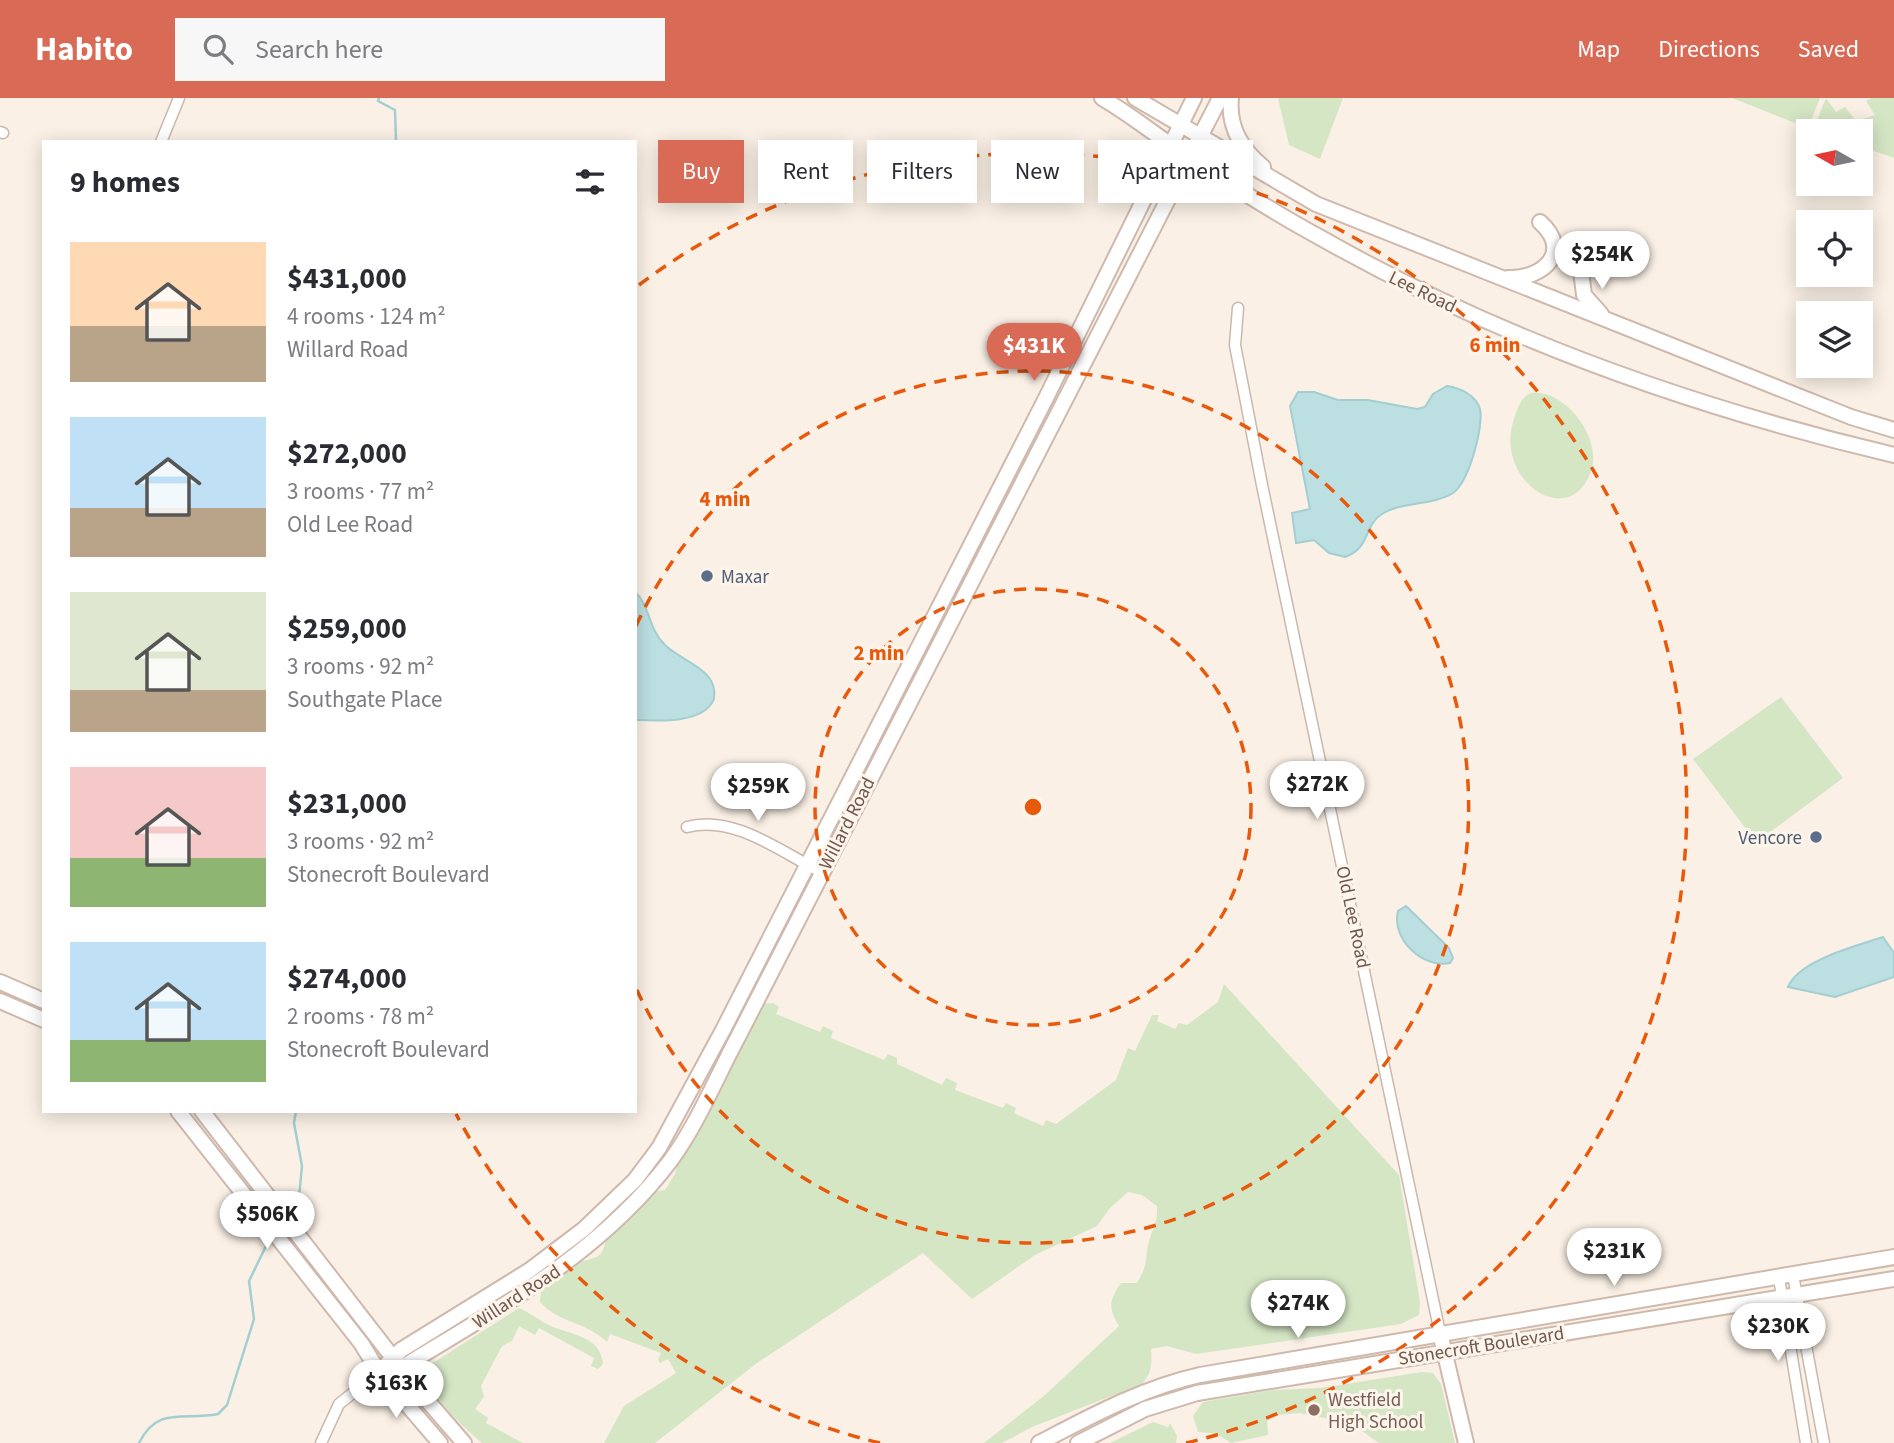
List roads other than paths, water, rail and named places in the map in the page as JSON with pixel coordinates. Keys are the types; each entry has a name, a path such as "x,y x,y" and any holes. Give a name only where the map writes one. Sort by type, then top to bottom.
{"main road":[{"name":"Lee Road","path":"1102,98 1163,140"},
{"name":"Lee Road","path":"1135,98 1316,204 1851,417 1894,430"},
{"name":"Willard Road","path":"1175,140 1194,98"},
{"name":"Willard Road","path":"1198,140 1220,98"},
{"path":"1231,98 1233,128 1249,154 1316,204"},
{"name":"Lee Road","path":"1253,197 1318,237 1461,310 1627,378 1731,413 1894,456"},
{"name":"Willard Road","path":"397,1362 530,1270 584,1229 635,1180 676,1121 1143,203"},
{"name":"Willard Road","path":"379,1372 539,1284 594,1241 647,1190 690,1129 1166,203"},
{"path":"1500,278 1525,276 1540,271 1549,262 1555,244 1551,233 1540,222"},
{"path":"1580,263 1584,295 1595,310 1613,323"},
{"path":"0,982 42,1000"},
{"path":"0,1001 42,1019"},
{"path":"180,1113 344,1321 379,1372 440,1443"},
{"path":"208,1115 397,1362 464,1443"},
{"name":"Stonecroft Boulevard","path":"1039,1443 1164,1383 1440,1333 1894,1257"},
{"name":"Stonecroft Boulevard","path":"1078,1443 1145,1409 1197,1393 1617,1322 1894,1279"},
{"name":"Old Lee Road","path":"1440,1333 1466,1443"}],"street":[{"path":"162,140 179,98"},
{"name":"Old Lee Road","path":"1238,308 1236,345 1262,485 1440,1333"},
{"path":"687,827 711,823 732,827 821,872"},
{"path":"1786,1277 1807,1443"},
{"path":"1789,1296 1824,1443"},
{"path":"321,1443 339,1404 379,1372"}],"water":[{"path":"1447,386 1467,393 1475,400 1481,417 1470,466 1459,487 1445,497 1399,507 1382,514 1376,519 1359,548 1345,557 1329,553 1314,540 1296,543 1292,513 1310,509 1290,406 1298,392 1314,392 1338,400 1368,400 1417,409 1425,407 1433,394"},
{"path":"637,594 659,639 705,673 714,689 714,699 701,713 691,717 637,720"},
{"path":"1406,906 1449,948 1453,958 1450,963 1440,964 1420,957 1404,941 1397,922 1398,911"},
{"path":"1883,937 1894,953 1894,977 1835,997 1788,987 1794,977 1816,962"}],"waterway":[{"path":"379,98 378,101 395,110 396,140"},
{"path":"296,1113 294,1123 302,1166 299,1197"},
{"path":"139,1443 146,1431 163,1419 218,1414 227,1405 254,1319 249,1281 266,1246"}],"place":[{"name":"Maxar","path":"707,576"},
{"name":"Vencore","path":"1816,837"},
{"name":"Westfield High School","path":"1314,1410"}]}
